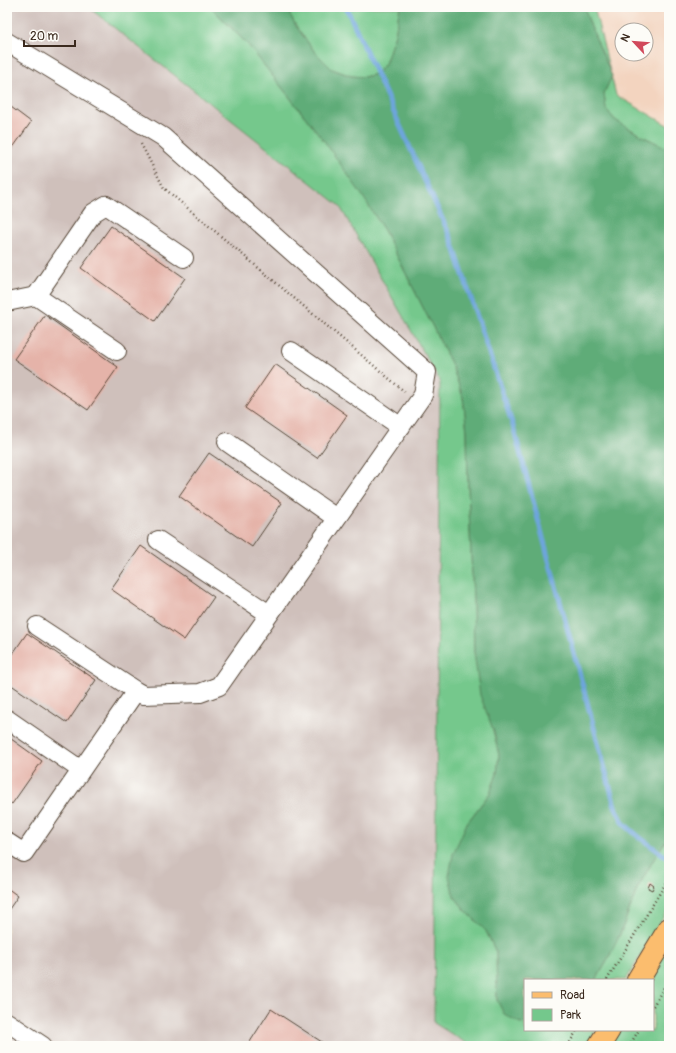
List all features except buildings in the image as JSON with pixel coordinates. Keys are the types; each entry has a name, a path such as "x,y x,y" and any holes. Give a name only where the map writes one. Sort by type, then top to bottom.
{"main road":[{"path":"639,979 669,929"},
{"path":"599,1046 607,1031"}],"lane":[{"path":"7,42 163,137 427,372 423,395 219,686 200,693 143,695 37,626"},
{"path":"7,302 36,296 93,213 106,205 184,258"},
{"path":"36,296 117,351"},
{"path":"291,351 401,427"},
{"path":"227,442 336,518"},
{"path":"158,540 269,614"},
{"path":"7,842 24,853 136,690"},
{"path":"7,719 81,770"},
{"path":"7,1022 43,1046"}],"path":[{"path":"140,142 164,188 417,403"},
{"path":"608,979 669,878"},
{"path":"654,1004 669,979"},
{"path":"568,1046 576,1031"},
{"path":"629,1046 638,1031"}],"shaded area":[{"path":"7,7 88,7 339,205 440,381 434,1023 471,1046 7,1046"},
{"path":"594,7 669,7 669,126 616,95"}],"green space":[{"path":"88,7 211,7 249,46 325,142 362,194 385,232 451,363 463,397 467,431 474,652 499,755 497,774 490,793 467,823 454,896 466,911 486,931 496,952 497,1000 518,1022 524,1024 524,1031 595,1031 587,1046 471,1046 434,1023 440,381 339,205"},
{"path":"211,7 286,7 296,26 314,51 332,69 351,76 364,77 376,74 385,64 395,34 400,7 584,7 612,76 604,93 606,109 615,120 642,136 669,149 669,836 638,887 620,934 597,979 524,979 524,1024 504,1014 497,1000 496,952 486,931 466,911 454,896 449,876 453,854 467,823 490,793 497,774 499,755 494,732 480,695 474,652 467,431 463,397 451,363 385,232 362,195 325,142 249,46"},
{"path":"286,7 400,7 395,34 385,64 376,74 364,77 351,76 332,69 314,51 296,26"},
{"path":"584,7 594,7 610,72 591,27"},
{"path":"612,77 616,95 669,126 669,149 642,136 615,120 606,109 604,93"},
{"path":"669,836 669,908 627,979 597,979 620,934 638,887"},
{"path":"669,945 669,1046 608,1046 617,1031 654,1031 654,979 649,979"}],"waterway":[{"path":"346,7 451,238 513,426 615,806 624,824 669,859"}]}
